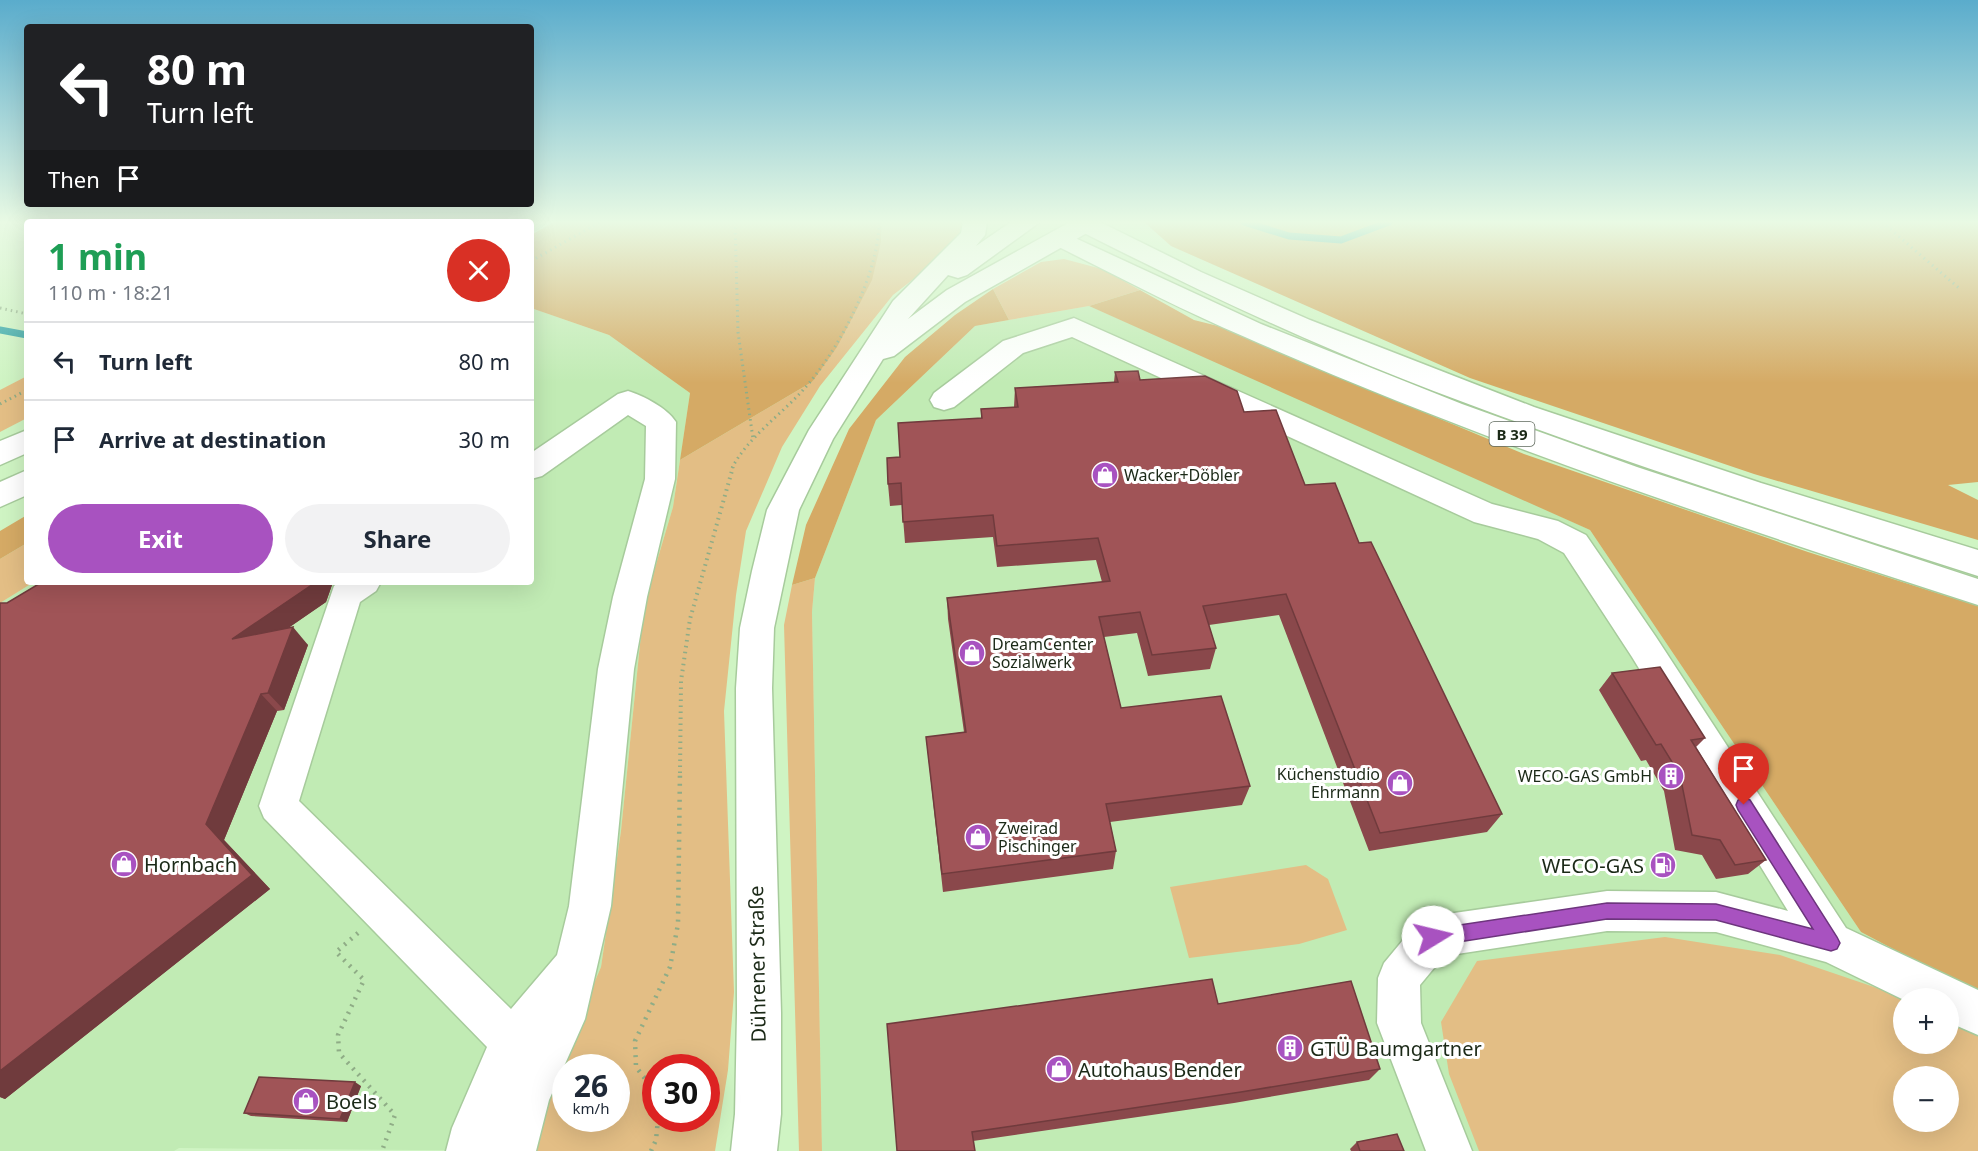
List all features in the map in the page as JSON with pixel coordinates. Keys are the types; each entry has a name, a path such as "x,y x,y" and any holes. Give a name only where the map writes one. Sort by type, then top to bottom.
{"main road":[{"path":"874,352 902,307 933,276"},
{"path":"874,352 930,292 951,276"},
{"path":"874,352 956,296 992,276"},
{"name":"B 39","path":"1150,276 1185,300 1394,389 1569,456 1978,592"},
{"name":"B 39","path":"1188,276 1300,326 1437,380 1685,471 1978,563"},
{"path":"944,400 1013,347 1074,327 1485,514 1547,529 1575,544 1651,657 1831,943"},
{"name":"Dührener Straße","path":"754,1151 758,1114 759,1013 753,688 757,628 783,510 819,437 874,352"},
{"path":"513,1151 527,1097 563,1019 577,964 596,860 616,669 630,597 660,479 661,422 628,401 534,466"},
{"path":"0,454 24,442"},
{"path":"0,496 24,483"},
{"path":"360,585 346,595 278,806 512,1041"},
{"path":"1449,1151 1399,1023 1399,978 1433,937 1607,911 1716,912 1831,943 1978,1013"},
{"path":"470,1151 475,1128 512,1041 577,964"}],"path":[{"path":"736,276 738,332 753,439"},
{"path":"1945,276 1960,289"},
{"path":"0,308 24,313"},
{"path":"0,404 24,392"},
{"path":"382,911 336,952 364,980 338,1035 339,1053 395,1114 382,1151"},
{"path":"651,1151 657,1132"}],"shaded area":[{"path":"534,276 873,276 837,347 812,382 680,460 690,393 609,335 534,309"},
{"path":"864,276 918,276 893,295 820,386 782,447 746,531 736,595 724,711 734,992 728,1070 720,1120 720,1054 642,1054 642,1132 718,1132 715,1151 532,1151 540,1109 552,1081 552,1132 630,1132 630,1054 564,1054 601,967 621,831 644,605 673,507 680,460 812,382"},
{"path":"1017,276 1114,276 1140,290 1089,306 1009,320 993,289"},
{"path":"1238,276 1978,276 1978,482 1948,485 1978,500 1978,540 1754,474 1470,378"},
{"path":"993,289 1009,320 975,326 876,420 815,578 792,585 806,525 849,429 905,357 955,315"},
{"path":"1140,290 1194,320 1218,326 1524,454 1808,552 1978,606 1978,994 1861,932 1590,530 1089,306"},
{"path":"1089,306 1386,436 1590,530 1861,932 1978,994 1978,1151 822,1151 812,612 815,578 876,420 975,326"},
{"path":"534,309 609,335 690,393 673,507 644,605 621,831 601,967 564,1054 552,1054 552,1081 540,1109 532,1151 179,1148 174,1151 0,1151 0,603 29,585 534,585"},
{"path":"24,378 24,420 0,432 0,390"},
{"path":"24,517 24,545 0,559 0,531"},
{"path":"24,545 24,585 29,585 0,603 0,559"},
{"path":"815,578 812,612 822,1151 799,1151 784,625 792,585"},
{"path":"1306,865 1328,879 1347,930 1299,944 1189,958 1170,887"},
{"path":"1665,937 1780,955 1893,995 1893,1054 1959,1054 1959,1027 1978,1036 1978,1151 1479,1151 1449,1074 1441,1022 1477,961"}],"building":[{"path":"1138,371 1140,380 1205,376 1237,391 1244,412 1276,410 1305,485 1335,483 1359,543 1371,542 1502,814 1380,833 1286,594 1203,606 1216,648 1152,655 1140,612 1099,617 1121,708 1221,696 1250,786 1106,804 1116,851 942,874 926,737 966,732 947,598 1110,581 1098,538 997,546 993,515 903,522 901,483 888,484 887,458 900,457 898,423 982,418 981,409 1018,407 1015,388 1118,382 1115,372"},
{"name":"Hornbach","path":"37,585 312,585 232,639 293,627 268,693 261,694 206,824 252,875 0,1071 0,603 7,603"},
{"path":"1660,667 1705,738 1691,740 1766,860 1735,865 1720,840 1692,835 1680,775 1661,744 1656,745 1612,673"},
{"name":"Autohaus Bender","path":"1212,979 1218,1004 1351,981 1380,1069 972,1132 975,1151 897,1151 887,1024"},
{"name":"Boels","path":"259,1077 355,1082 340,1119 244,1113"},
{"path":"1397,1134 1404,1151 1360,1151 1357,1142"}],"waterway":[{"path":"0,330 24,334"}],"place":[{"name":"Wacker+Döbler","path":"1105,475"},
{"name":"DreamCenter Sozialwerk","path":"972,653"},
{"name":"WECO-GAS GmbH","path":"1671,776"},
{"name":"Küchenstudio Ehrmann","path":"1400,783"},
{"name":"Zweirad Pischinger","path":"978,837"},
{"name":"Hornbach","path":"124,864"},
{"name":"WECO-GAS","path":"1663,865"},
{"name":"GTÜ Baumgartner","path":"1290,1048"},
{"name":"Autohaus Bender","path":"1059,1069"},
{"name":"Boels","path":"306,1101"}],"route":[{"path":"1433,937 1607,911 1716,912 1831,943 1744,805"}]}
